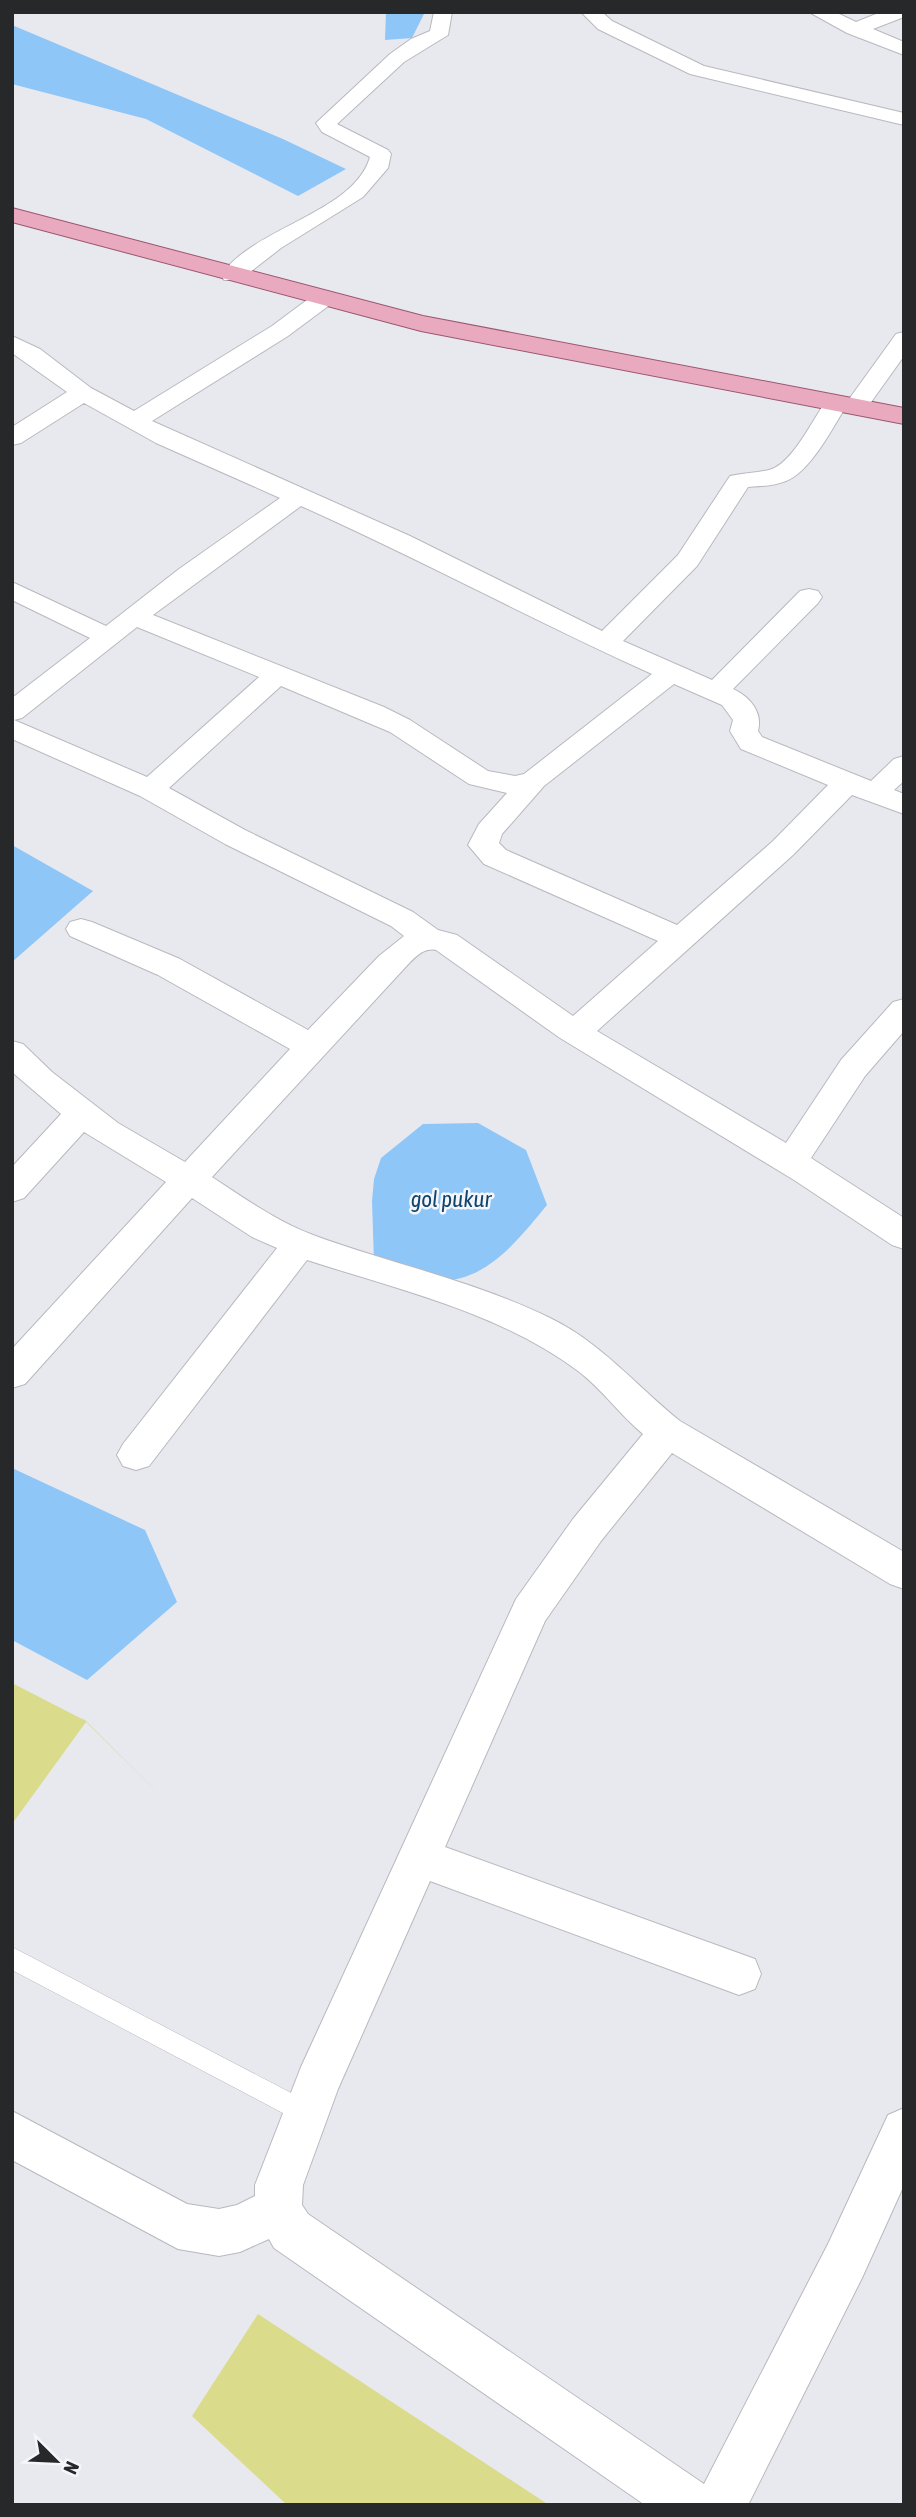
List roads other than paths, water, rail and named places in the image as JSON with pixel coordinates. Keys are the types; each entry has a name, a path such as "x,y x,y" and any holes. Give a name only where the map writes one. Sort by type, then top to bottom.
{"main road":[{"path":"12,215 421,323 904,416"}],"street":[{"path":"232,275 284,237 338,206 375,172 381,163 381,154 340,134 326,123 397,58 418,43 437,35 441,31 443,12"},
{"path":"590,12 605,25 697,70 904,119"},
{"path":"818,12 904,49"},
{"path":"854,29 900,12"},
{"path":"133,422 280,331 323,299"},
{"path":"605,643 669,582 688,560 739,481 777,476 786,472 819,430 846,405 904,339"},
{"path":"12,343 32,354 83,393 133,422 447,562 605,643 732,699 742,709 747,720 744,731 751,743 904,805"},
{"path":"12,438 83,393"},
{"path":"12,712 188,575 299,496"},
{"path":"12,590 108,637"},
{"path":"716,691 809,597"},
{"path":"135,617 400,726 479,778 497,784 515,785 534,780"},
{"path":"672,672 534,780 489,831 483,845 495,857 681,939"},
{"path":"150,790 277,675"},
{"path":"12,728 150,790 234,837 402,919 428,937 446,942 575,1032 791,1162 904,1236"},
{"path":"575,1032 783,848 862,787 904,765"},
{"path":"80,929 169,967 311,1046"},
{"path":"12,1374 311,1046 410,945 428,937"},
{"path":"791,1162 853,1068 904,1010"},
{"path":"12,1052 40,1080 106,1132 131,1149 190,1180 264,1228 300,1244 484,1303 538,1328 592,1362 637,1408 667,1432 904,1573"},
{"path":"12,1189 83,1112"},
{"path":"136,1455 300,1244"},
{"path":"667,1432 587,1530 530,1611 306,2113 279,2185 278,2210 291,2231 690,2505"},
{"path":"418,1857 738,1975"},
{"path":"721,2505 845,2261 904,2131"},
{"path":"12,2134 178,2225 204,2234 230,2233 278,2210"}],"lane":[{"path":"12,1958 306,2113"}],"water":[{"path":"386,12 425,12 412,38 385,40"},
{"path":"12,25 283,139 346,169 298,196 146,119 12,84"},
{"path":"12,845 93,891 12,962"},
{"name":"gol pukur","path":"478,1123 526,1150 547,1205 499,1257 470,1275 454,1280 436,1281 374,1262 372,1201 374,1179 381,1158 423,1124"},
{"path":"12,1468 145,1530 177,1602 87,1680 12,1640"}]}
